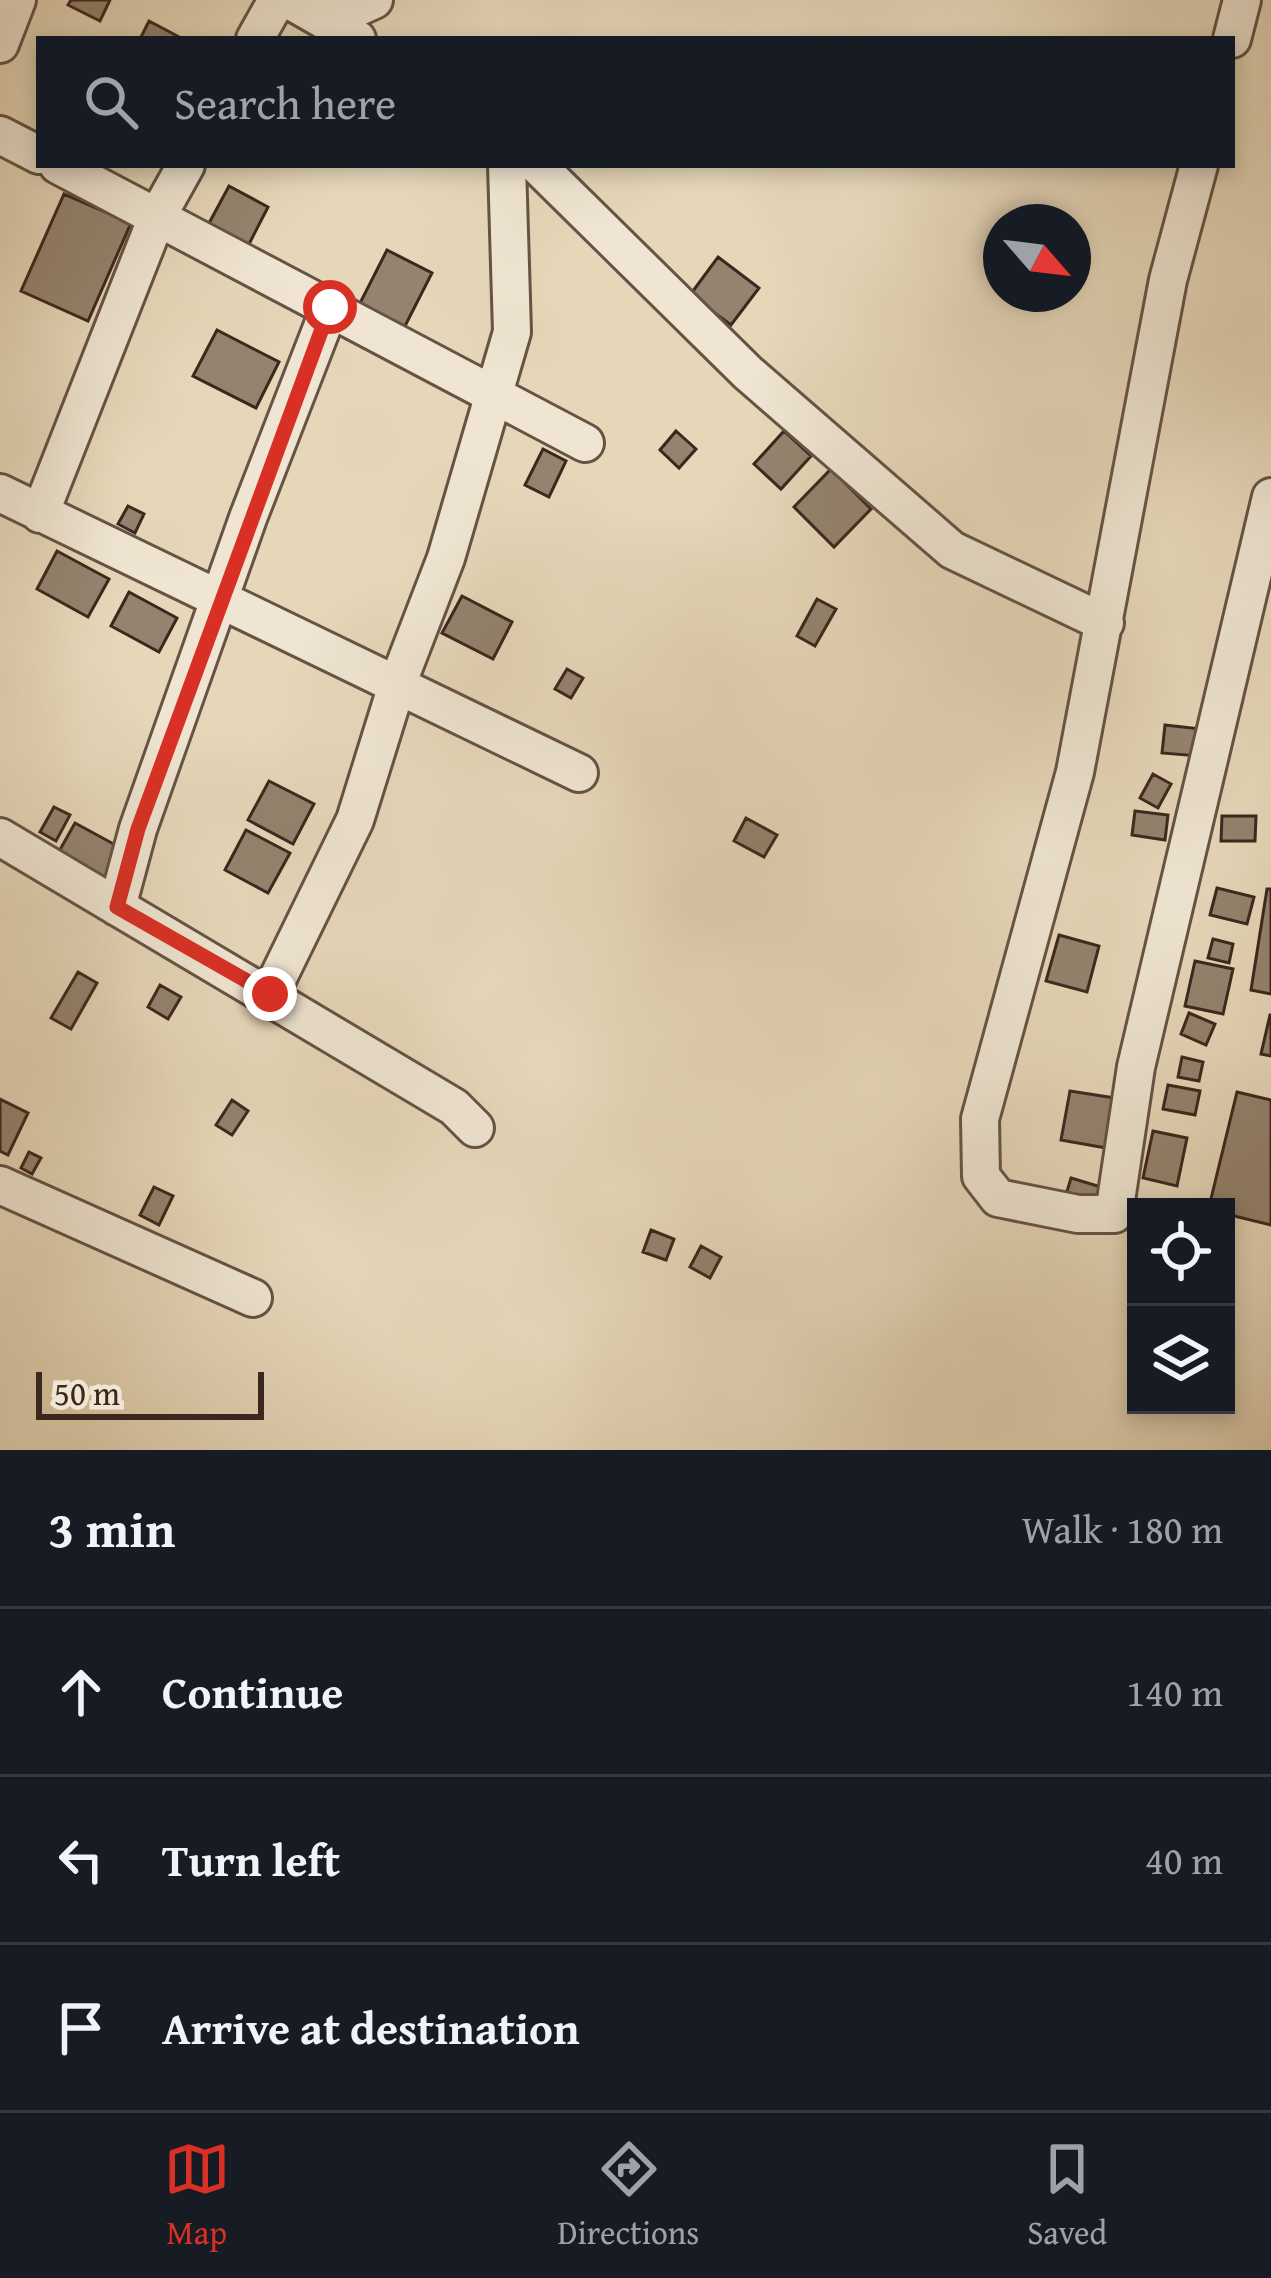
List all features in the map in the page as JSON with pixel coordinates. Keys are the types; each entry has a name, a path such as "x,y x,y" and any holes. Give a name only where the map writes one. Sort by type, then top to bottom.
{"street":[{"path":"0,44 16,0"},
{"path":"257,36 277,0"},
{"path":"289,0 352,36"},
{"path":"304,0 352,10 374,0"},
{"path":"1233,36 1242,0"},
{"path":"0,135 36,153"},
{"path":"64,168 585,443"},
{"path":"40,514 157,217 184,168"},
{"path":"270,994 355,820 397,685 446,558 494,395 512,332 507,168"},
{"path":"540,168 748,373 952,550 1105,623"},
{"path":"1198,168 1168,280 1075,772 980,1118 981,1176 998,1198 1078,1214 1114,1214 1136,1067 1271,497"},
{"path":"117,907 138,829 330,307"},
{"path":"0,493 580,773"},
{"path":"0,837 270,994 454,1107 476,1128"},
{"path":"0,1185 254,1298"}],"building":[{"path":"71,0 110,0 100,21 68,5"},
{"path":"149,21 177,36 142,36"},
{"path":"229,186 268,207 247,248 207,227"},
{"path":"64,194 131,223 88,321 21,291"},
{"path":"387,250 432,273 403,330 358,307"},
{"path":"718,257 759,288 731,325 690,295"},
{"path":"217,330 279,362 256,408 193,376"},
{"path":"676,431 696,449 679,468 660,450"},
{"path":"784,431 811,456 781,489 754,464"},
{"path":"543,449 566,461 549,497 525,485"},
{"path":"831,469 871,509 834,547 794,507"},
{"path":"128,506 144,514 135,533 118,524"},
{"path":"57,551 109,579 88,617 37,589"},
{"path":"129,592 177,618 159,652 111,626"},
{"path":"462,596 512,622 493,659 442,633"},
{"path":"817,599 836,609 815,646 797,636"},
{"path":"567,669 583,678 571,698 555,689"},
{"path":"1165,725 1201,729 1198,756 1162,753"},
{"path":"1153,774 1171,784 1158,808 1140,798"},
{"path":"269,781 314,804 293,844 248,820"},
{"path":"54,807 70,815 56,841 40,832"},
{"path":"1135,811 1168,815 1165,840 1132,835"},
{"path":"1222,816 1256,816 1255,841 1221,841"},
{"path":"746,818 777,835 764,857 734,841"},
{"path":"75,823 121,848 103,880 57,855"},
{"path":"246,830 290,853 268,893 225,870"},
{"path":"1217,888 1254,897 1247,924 1210,915"},
{"path":"1267,889 1271,889 1271,994 1251,990"},
{"path":"1059,935 1099,946 1087,992 1046,981"},
{"path":"1213,939 1233,944 1229,963 1208,958"},
{"path":"1195,961 1233,969 1223,1014 1185,1006"},
{"path":"78,972 97,983 71,1029 51,1018"},
{"path":"160,985 181,997 168,1019 148,1007"},
{"path":"1189,1013 1215,1024 1206,1045 1181,1034"},
{"path":"1271,1015 1271,1056 1261,1054"},
{"path":"1182,1057 1203,1062 1199,1081 1178,1077"},
{"path":"1168,1085 1200,1091 1195,1115 1163,1109"},
{"path":"1070,1091 1115,1098 1106,1148 1061,1140"},
{"path":"1237,1092 1271,1100 1271,1225 1235,1216 1235,1198 1211,1198"},
{"path":"0,1099 28,1113 8,1155 0,1151"},
{"path":"232,1100 248,1111 232,1135 216,1125"},
{"path":"1153,1131 1187,1138 1177,1186 1143,1178"},
{"path":"29,1152 41,1158 32,1174 21,1168"},
{"path":"1071,1178 1101,1187 1093,1211 1064,1201"},
{"path":"154,1187 173,1196 159,1225 140,1215"},
{"path":"651,1230 674,1239 666,1260 643,1252"},
{"path":"701,1246 721,1257 710,1278 690,1267"}],"route":[{"path":"270,994 117,907 138,829 248,518 330,307"}]}
